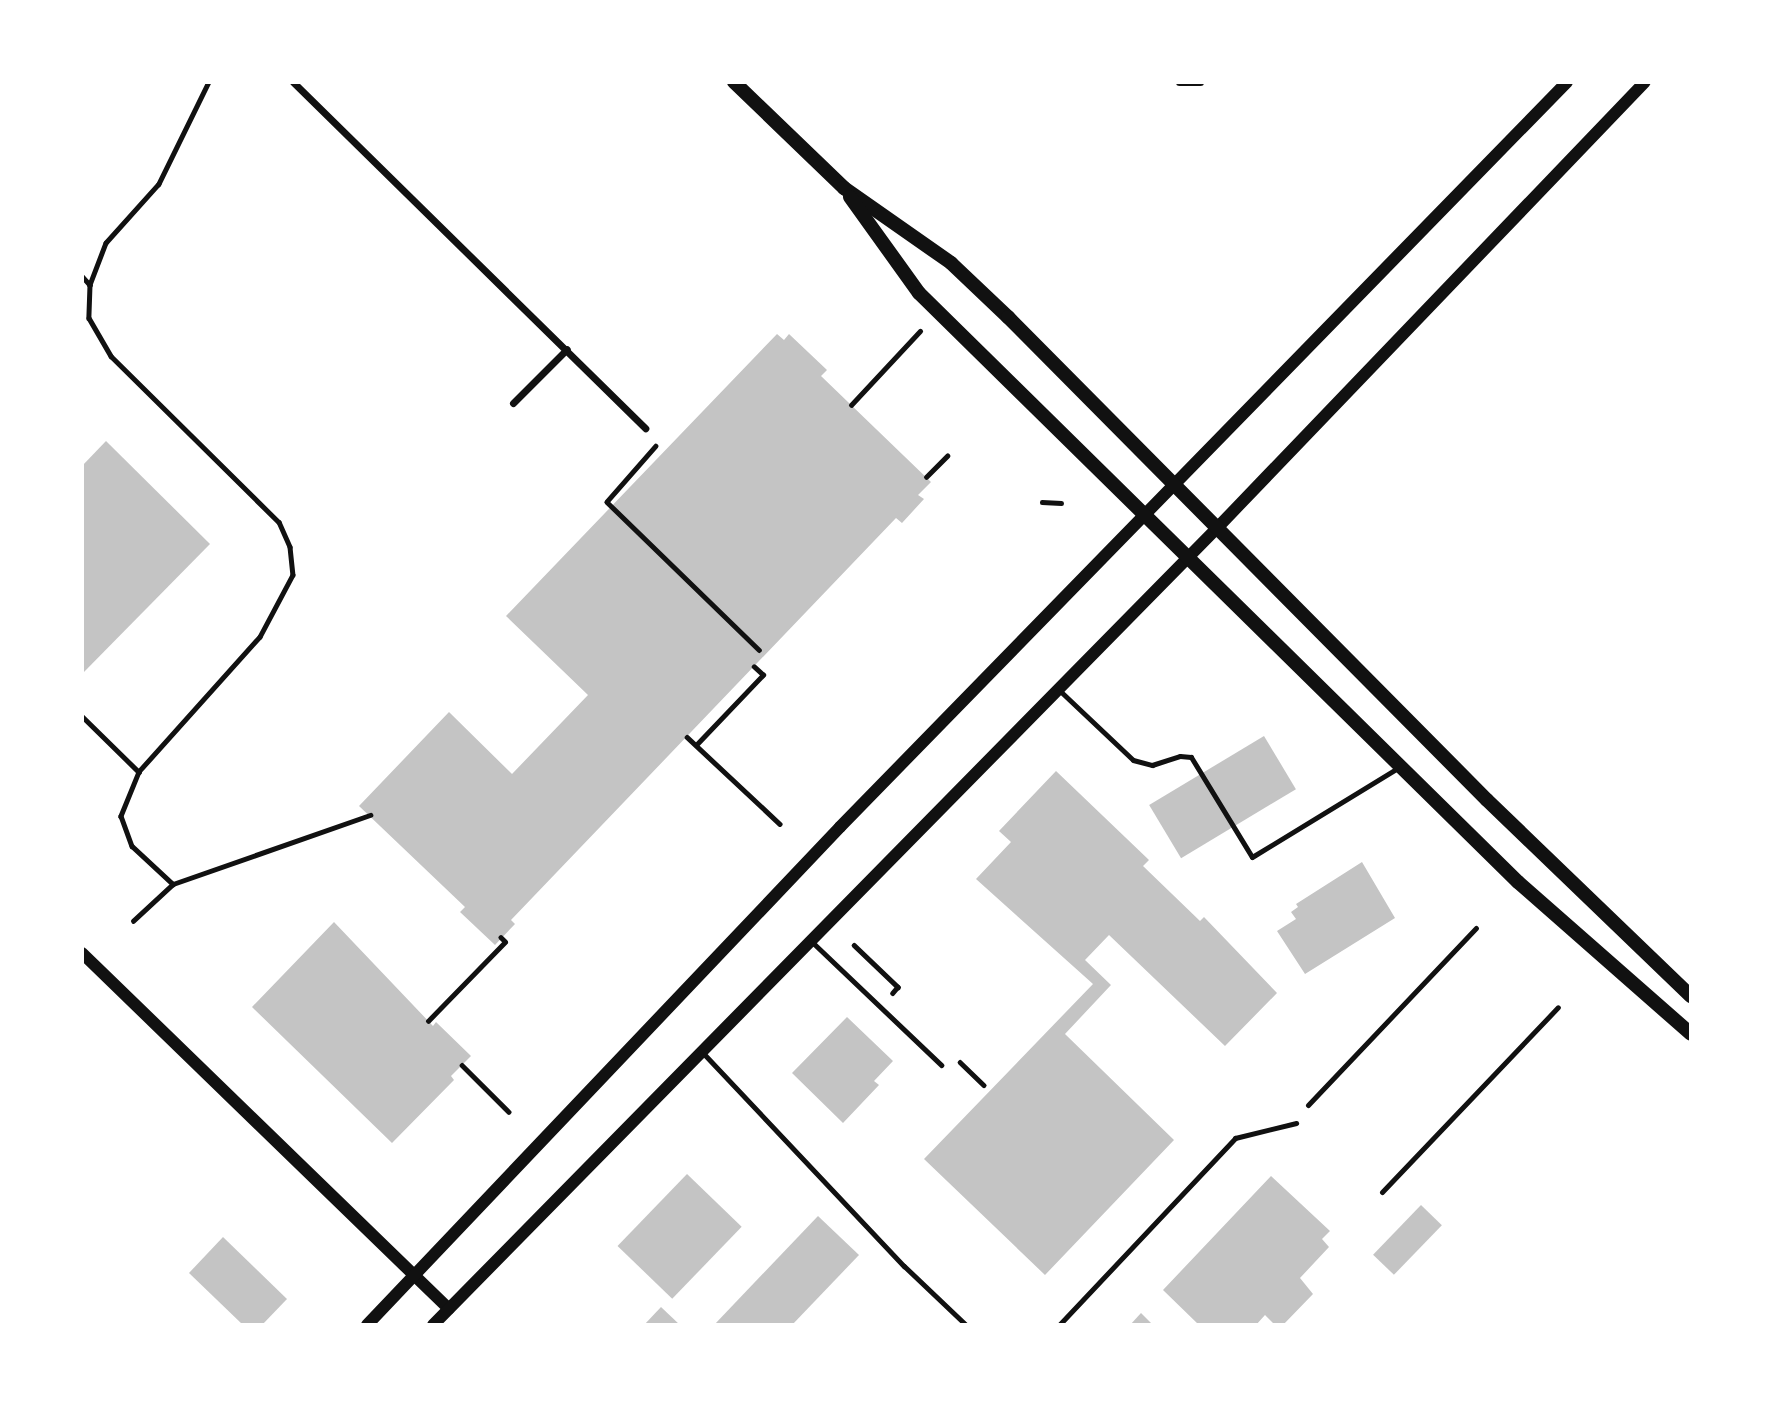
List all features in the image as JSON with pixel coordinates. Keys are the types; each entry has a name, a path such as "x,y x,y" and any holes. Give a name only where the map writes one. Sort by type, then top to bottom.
{"main road":[{"path":"734,82 844,188 951,262 1219,526 1487,800 1691,996"},
{"path":"844,188 919,293 1186,559 1602,960 1691,1034"}],"street":[{"path":"293,82 645,428"},
{"path":"1179,82 1200,82"},
{"path":"367,1325 1144,516 1567,82"},
{"path":"433,1325 808,939 1219,526 1645,82"},
{"path":"513,403 567,349"},
{"path":"82,953 449,1309"}],"lane":[{"path":"1057,688 1133,760 1152,765 1180,756 1191,757 1252,857 1364,793 1401,766"},
{"path":"1308,1105 1476,928"},
{"path":"808,939 941,1065"},
{"path":"1382,1192 1558,1007"},
{"path":"700,1050 886,1247 966,1325"},
{"path":"1059,1325 1235,1138 1296,1123"}],"path":[{"path":"173,884 132,846 121,816 139,772 260,637 293,575 290,547 279,522 111,356 89,318 90,285 106,243 159,184 209,82"},
{"path":"82,276 90,285"},
{"path":"851,405 920,331"},
{"path":"645,428 651,424 662,436 649,456 607,502 759,650"},
{"path":"926,478 947,456"},
{"path":"1042,502 1060,503"},
{"path":"696,745 763,675 754,667"},
{"path":"82,716 139,772"},
{"path":"687,737 780,824"},
{"path":"133,921 173,884 224,870 370,815"},
{"path":"428,1021 505,942 501,939"},
{"path":"462,1065 509,1112"}],"building":[{"path":"777,334 784,340 789,334 827,370 821,376 931,482 918,495 924,499 902,523 896,518 511,920 515,924 495,945 460,912 465,907 359,806 449,712 512,774 588,695 506,616"},
{"path":"106,441 210,544 82,674 82,466"},
{"path":"1264,736 1296,789 1181,858 1149,805"},
{"path":"1056,771 1149,860 1143,866 1200,921 1204,917 1277,993 1225,1046 1109,935 1085,960 1111,985 1065,1034 1174,1140 1045,1275 924,1159 1093,984 976,879 1011,842 999,831"},
{"path":"1362,862 1395,918 1305,974 1277,931 1296,919 1291,912 1298,907 1296,904"},
{"path":"334,922 433,1026 436,1022 471,1056 451,1076 454,1080 392,1143 252,1007"},
{"path":"847,1017 893,1061 874,1081 879,1085 843,1123 792,1073"},
{"path":"687,1174 742,1227 672,1299 618,1246"},
{"path":"1271,1176 1330,1231 1322,1239 1329,1247 1300,1278 1313,1294 1283,1325 1275,1325 1265,1315 1256,1325 1199,1325 1163,1290"},
{"path":"1421,1205 1442,1225 1394,1275 1373,1255"},
{"path":"818,1216 859,1255 792,1325 714,1325"},
{"path":"223,1237 287,1299 262,1325 243,1325 189,1273"},
{"path":"661,1307 680,1325 644,1325"},
{"path":"1141,1313 1153,1325 1130,1325"}]}
